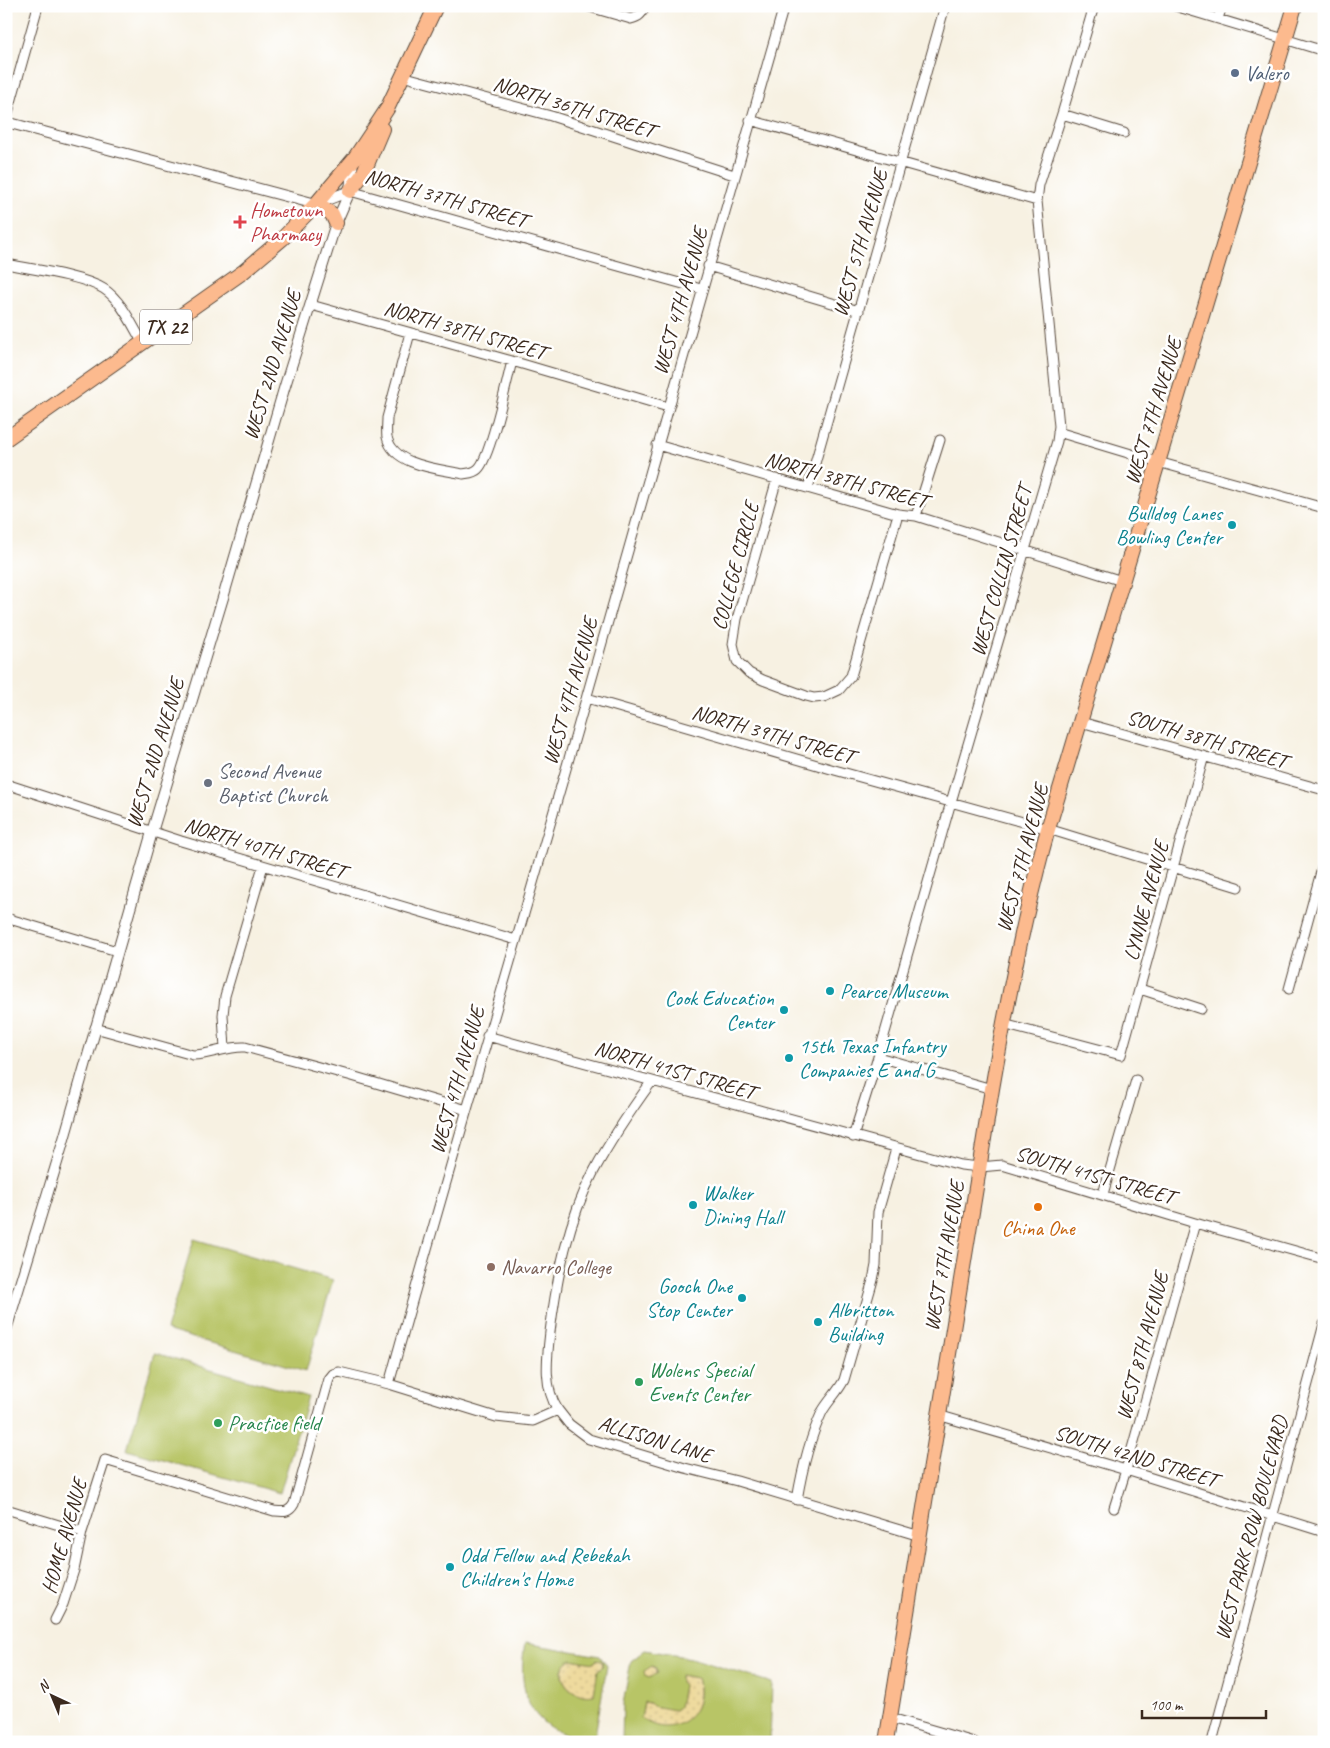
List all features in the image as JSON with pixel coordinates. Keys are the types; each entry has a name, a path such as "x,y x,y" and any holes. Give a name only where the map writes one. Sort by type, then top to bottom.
{"main road":[{"name":"TX 22","path":"6,439 243,272 282,239 316,204 354,159 387,108 436,6"},
{"name":"WEST 7TH AVENUE","path":"886,1742 1003,1024 1029,905 1048,829 1295,6"},
{"path":"350,191 363,174 385,122 387,108"},
{"path":"316,204 326,208 332,214 336,223"}],"street":[{"path":"38,6 6,121 316,204"},
{"path":"586,6 631,19 642,14 645,6"},
{"name":"WEST 4TH AVENUE","path":"389,1384 487,1036 587,698 701,289 784,6"},
{"name":"WEST 5TH AVENUE","path":"808,488 945,6"},
{"name":"WEST COLLIN STREET","path":"853,1137 1058,441 1046,284 1037,201 1039,185 1094,6"},
{"path":"1176,6 1324,51"},
{"path":"1218,19 1222,6"},
{"name":"NORTH 36TH STREET","path":"402,76 551,116 734,175"},
{"path":"1062,114 1124,133"},
{"path":"750,120 1037,201"},
{"name":"WEST 2ND AVENUE","path":"6,1330 62,1146 117,950 223,600 284,389 336,223 350,191 354,159"},
{"name":"NORTH 37TH STREET","path":"316,204 350,191 701,289"},
{"path":"6,264 75,279 104,289 118,303 143,342"},
{"path":"708,266 859,311"},
{"name":"NORTH 38TH STREET","path":"311,305 512,361 668,408"},
{"path":"410,333 387,418 386,429 387,438 395,452 403,459 413,463 464,474 472,473 478,469 487,455 512,361"},
{"path":"1058,432 1324,508"},
{"path":"916,516 940,440"},
{"name":"NORTH 38TH STREET","path":"657,445 898,514 916,516 1026,550"},
{"name":"COLLEGE CIRCLE","path":"777,479 737,619 733,644 737,661 749,673 806,696 824,697 839,690 851,676 898,514"},
{"path":"1026,550 1122,581"},
{"name":"NORTH 39TH STREET","path":"587,698 830,769 1048,829 1238,886"},
{"name":"SOUTH 38TH STREET","path":"1081,722 1324,790"},
{"name":"LYNNE AVENUE","path":"1003,1024 1121,1055 1204,756"},
{"name":"NORTH 40TH STREET","path":"6,784 263,866 516,940"},
{"path":"1289,989 1324,861"},
{"path":"225,1049 223,1015 225,996 263,866"},
{"path":"6,918 117,950"},
{"path":"1140,989 1202,1009"},
{"path":"95,1028 193,1055 206,1055 238,1047 245,1048 344,1073 467,1110"},
{"name":"NORTH 41ST STREET","path":"487,1036 853,1137"},
{"path":"878,1057 992,1089"},
{"path":"1104,1194 1136,1080"},
{"path":"389,1384 496,1417 515,1420 533,1421 558,1410 554,1405 546,1365 553,1308 562,1262 580,1201 594,1172 621,1124 652,1081"},
{"name":"SOUTH 41ST STREET","path":"853,1137 961,1165 980,1167 1002,1165 1104,1194 1195,1223 1324,1259"},
{"path":"797,1500 813,1434 823,1410 839,1390 844,1380 873,1280 876,1265 878,1212 896,1149"},
{"name":"WEST 8TH AVENUE","path":"1114,1508 1195,1223"},
{"name":"WEST PARK ROW BOULEVARD","path":"1212,1742 1324,1324"},
{"name":"HOME AVENUE","path":"55,1620 63,1604 74,1570 82,1532 105,1460 274,1511 286,1512 294,1504 329,1379 333,1374 345,1373 389,1384"},
{"name":"ALLISON LANE","path":"558,1410 572,1427 589,1439 685,1468 737,1480 797,1500 920,1536"},
{"name":"SOUTH 42ND STREET","path":"938,1415 1126,1470 1324,1532"},
{"path":"6,1509 82,1532"},
{"path":"891,1718 974,1742"}],"sand":[{"path":"571,1659 594,1663 596,1660 602,1661 603,1666 598,1670 594,1695 577,1693 566,1684 562,1671 565,1664"},
{"path":"648,1666 652,1666 656,1672 652,1678 648,1678 644,1674 644,1670"},
{"path":"680,1675 697,1678 699,1691 697,1703 692,1714 685,1721 675,1726 664,1728 653,1725 641,1718 644,1702 675,1710 679,1707 683,1685 680,1682"}],"green space":[{"path":"194,1239 333,1280 306,1371 166,1330"},
{"name":"Practice field","path":"155,1353 308,1397 280,1493 127,1450"},
{"path":"525,1643 600,1656 607,1666 594,1741 557,1731 545,1724 536,1715 530,1705 523,1681","holes":["571,1659 594,1663 596,1660 602,1661 603,1666 598,1670 594,1695 577,1693 565,1684 562,1671 565,1664"]},
{"path":"645,1650 691,1658 772,1683 770,1742 622,1742 623,1704 631,1661","holes":["652,1666 656,1668 657,1673 649,1678 645,1676 644,1671","680,1675 697,1678 698,1703 693,1713 676,1725 665,1727 653,1725 641,1718 644,1702 650,1703 653,1706 675,1710 679,1707 683,1685 680,1682"]}],"place":[{"name":"Valero","path":"1235,73"},
{"name":"Hometown Pharmacy","path":"240,222"},
{"name":"Bulldog Lanes Bowling Center","path":"1232,525"},
{"name":"Second Avenue Baptist Church","path":"208,783"},
{"name":"Pearce Museum","path":"830,991"},
{"name":"Cook Education Center","path":"784,1010"},
{"name":"15th Texas Infantry Companies E and G","path":"789,1058"},
{"name":"Walker Dining Hall","path":"693,1205"},
{"name":"China One","path":"1038,1207"},
{"name":"Navarro College","path":"491,1267"},
{"name":"Gooch One Stop Center","path":"742,1298"},
{"name":"Albritton Building","path":"818,1322"},
{"name":"Wolens Special Events Center","path":"639,1382"},
{"name":"Practice field","path":"218,1423"},
{"name":"Odd Fellow and Rebekah Children's Home","path":"450,1567"}]}
